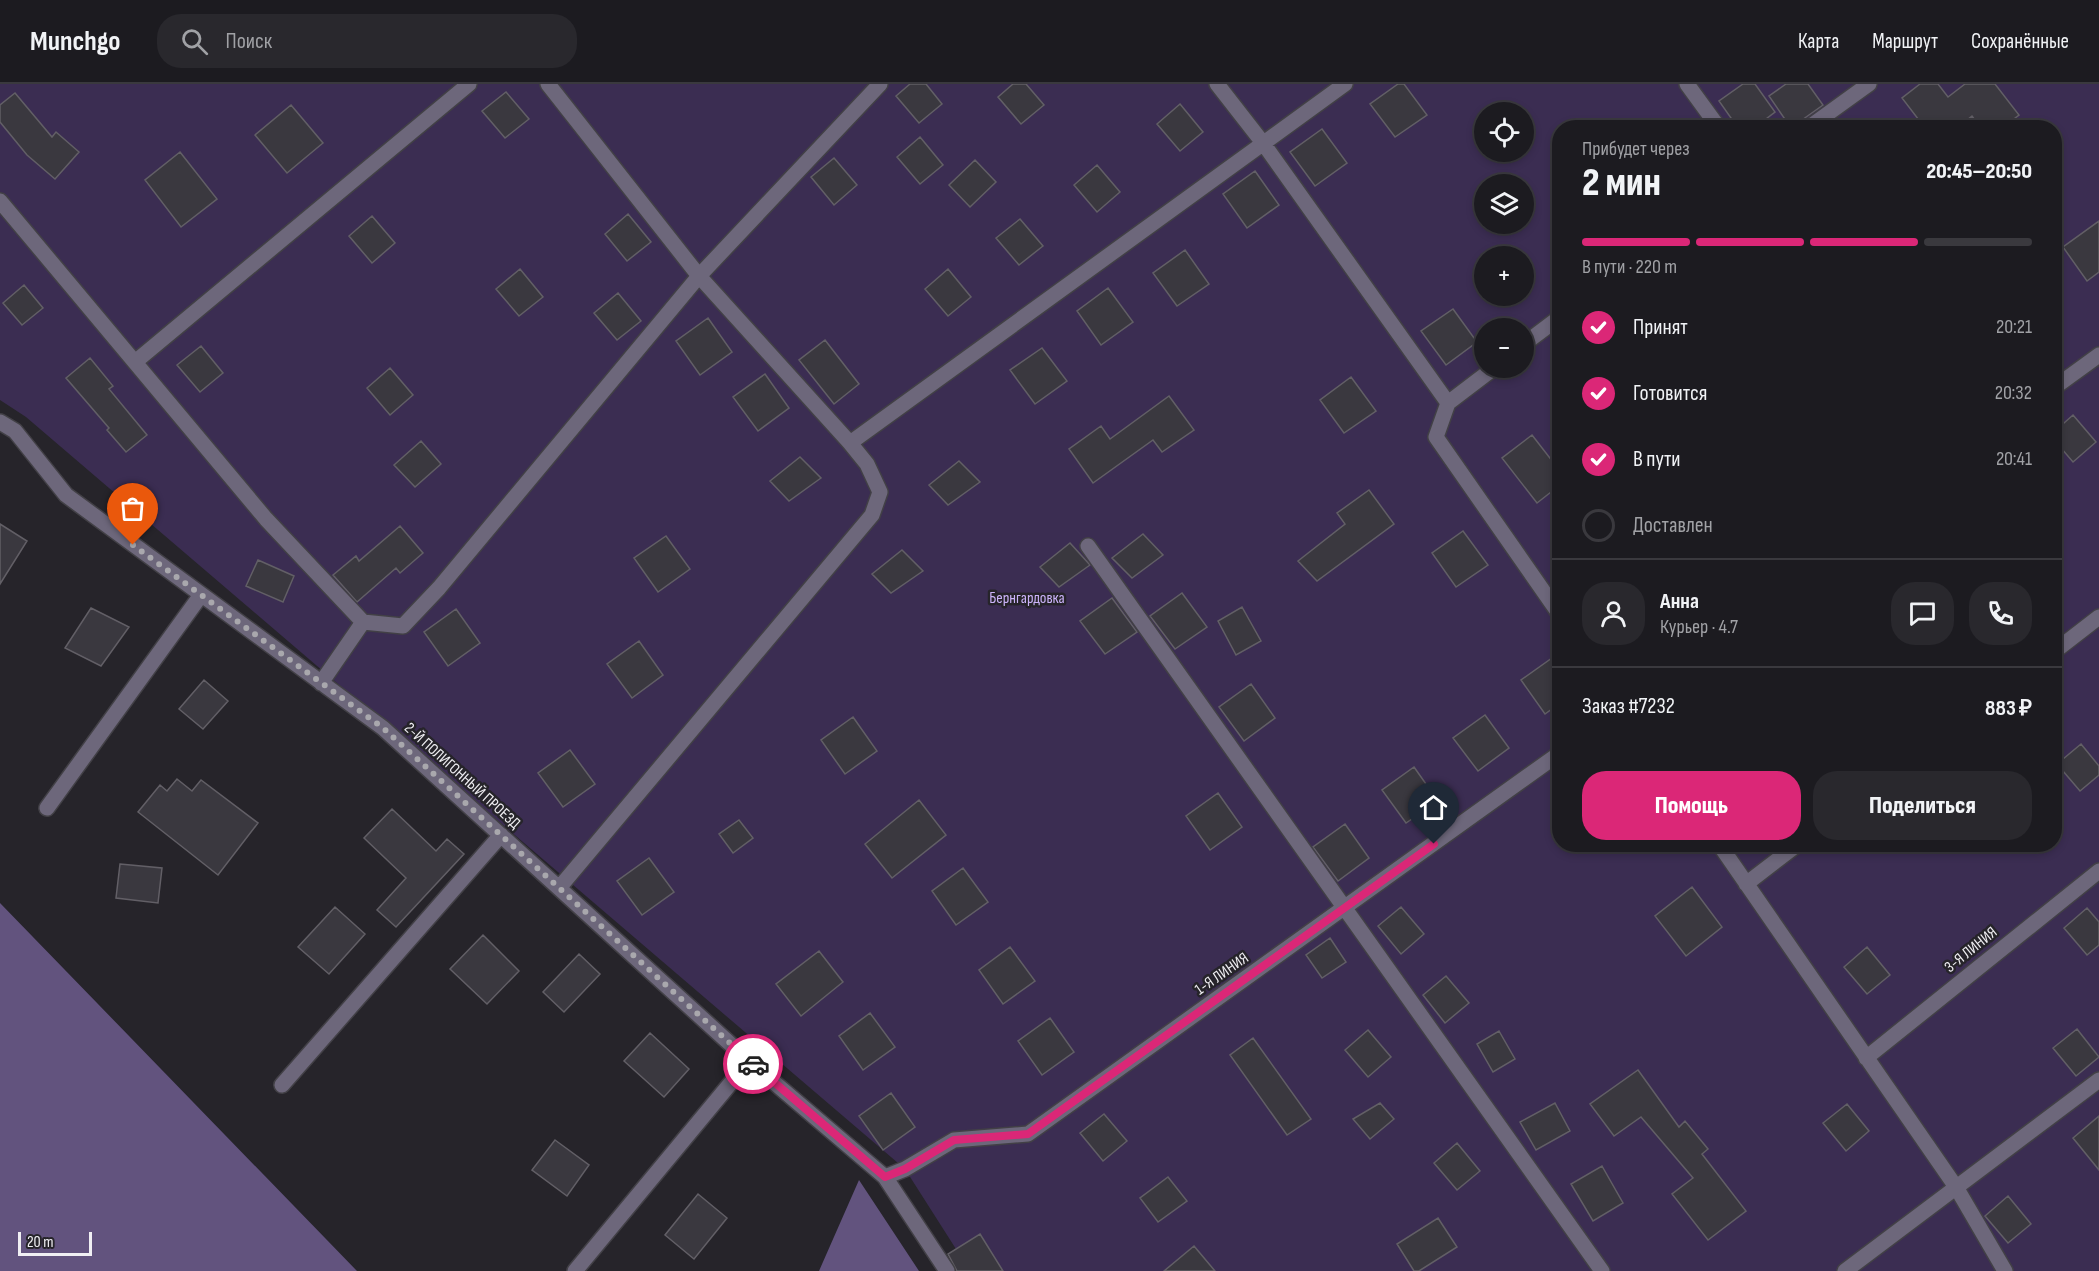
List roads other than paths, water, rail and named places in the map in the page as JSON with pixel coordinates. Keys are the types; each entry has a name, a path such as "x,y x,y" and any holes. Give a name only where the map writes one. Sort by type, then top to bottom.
{"street":[{"path":"135,362 469,84"},
{"path":"548,84 699,276 850,443 867,464 880,492 872,515 559,888"},
{"path":"0,201 266,519 363,622 403,626 439,588 699,276 880,84"},
{"path":"1217,84 1263,143 1448,403"},
{"path":"850,443 1346,84"},
{"path":"1687,84 1713,120"},
{"path":"1819,120 1869,84"},
{"path":"1534,336 1552,322"},
{"path":"2062,382 2099,355"},
{"path":"1481,378 1448,403 1436,437 1552,604"},
{"name":"2-Й ПОЛИГОННЫЙ ПРОЕЗД","path":"0,422 15,431 66,495 383,728 750,1061 885,1177 947,1271"},
{"path":"1088,546 1602,1271"},
{"path":"47,808 201,595"},
{"path":"2062,646 2099,617"},
{"path":"321,683 363,622"},
{"name":"1-Я ЛИНИЯ","path":"885,1177 905,1169 954,1140 1028,1134 1552,759"},
{"path":"282,1085 501,835"},
{"path":"1724,852 1956,1187 2005,1271"},
{"path":"1746,884 1788,852"},
{"name":"3-Я ЛИНИЯ","path":"1866,1058 2099,871"},
{"path":"575,1271 750,1061"},
{"path":"1845,1271 2099,1080"}],"park label":[{"name":"Бернгардовка","path":"1027,598"}]}
